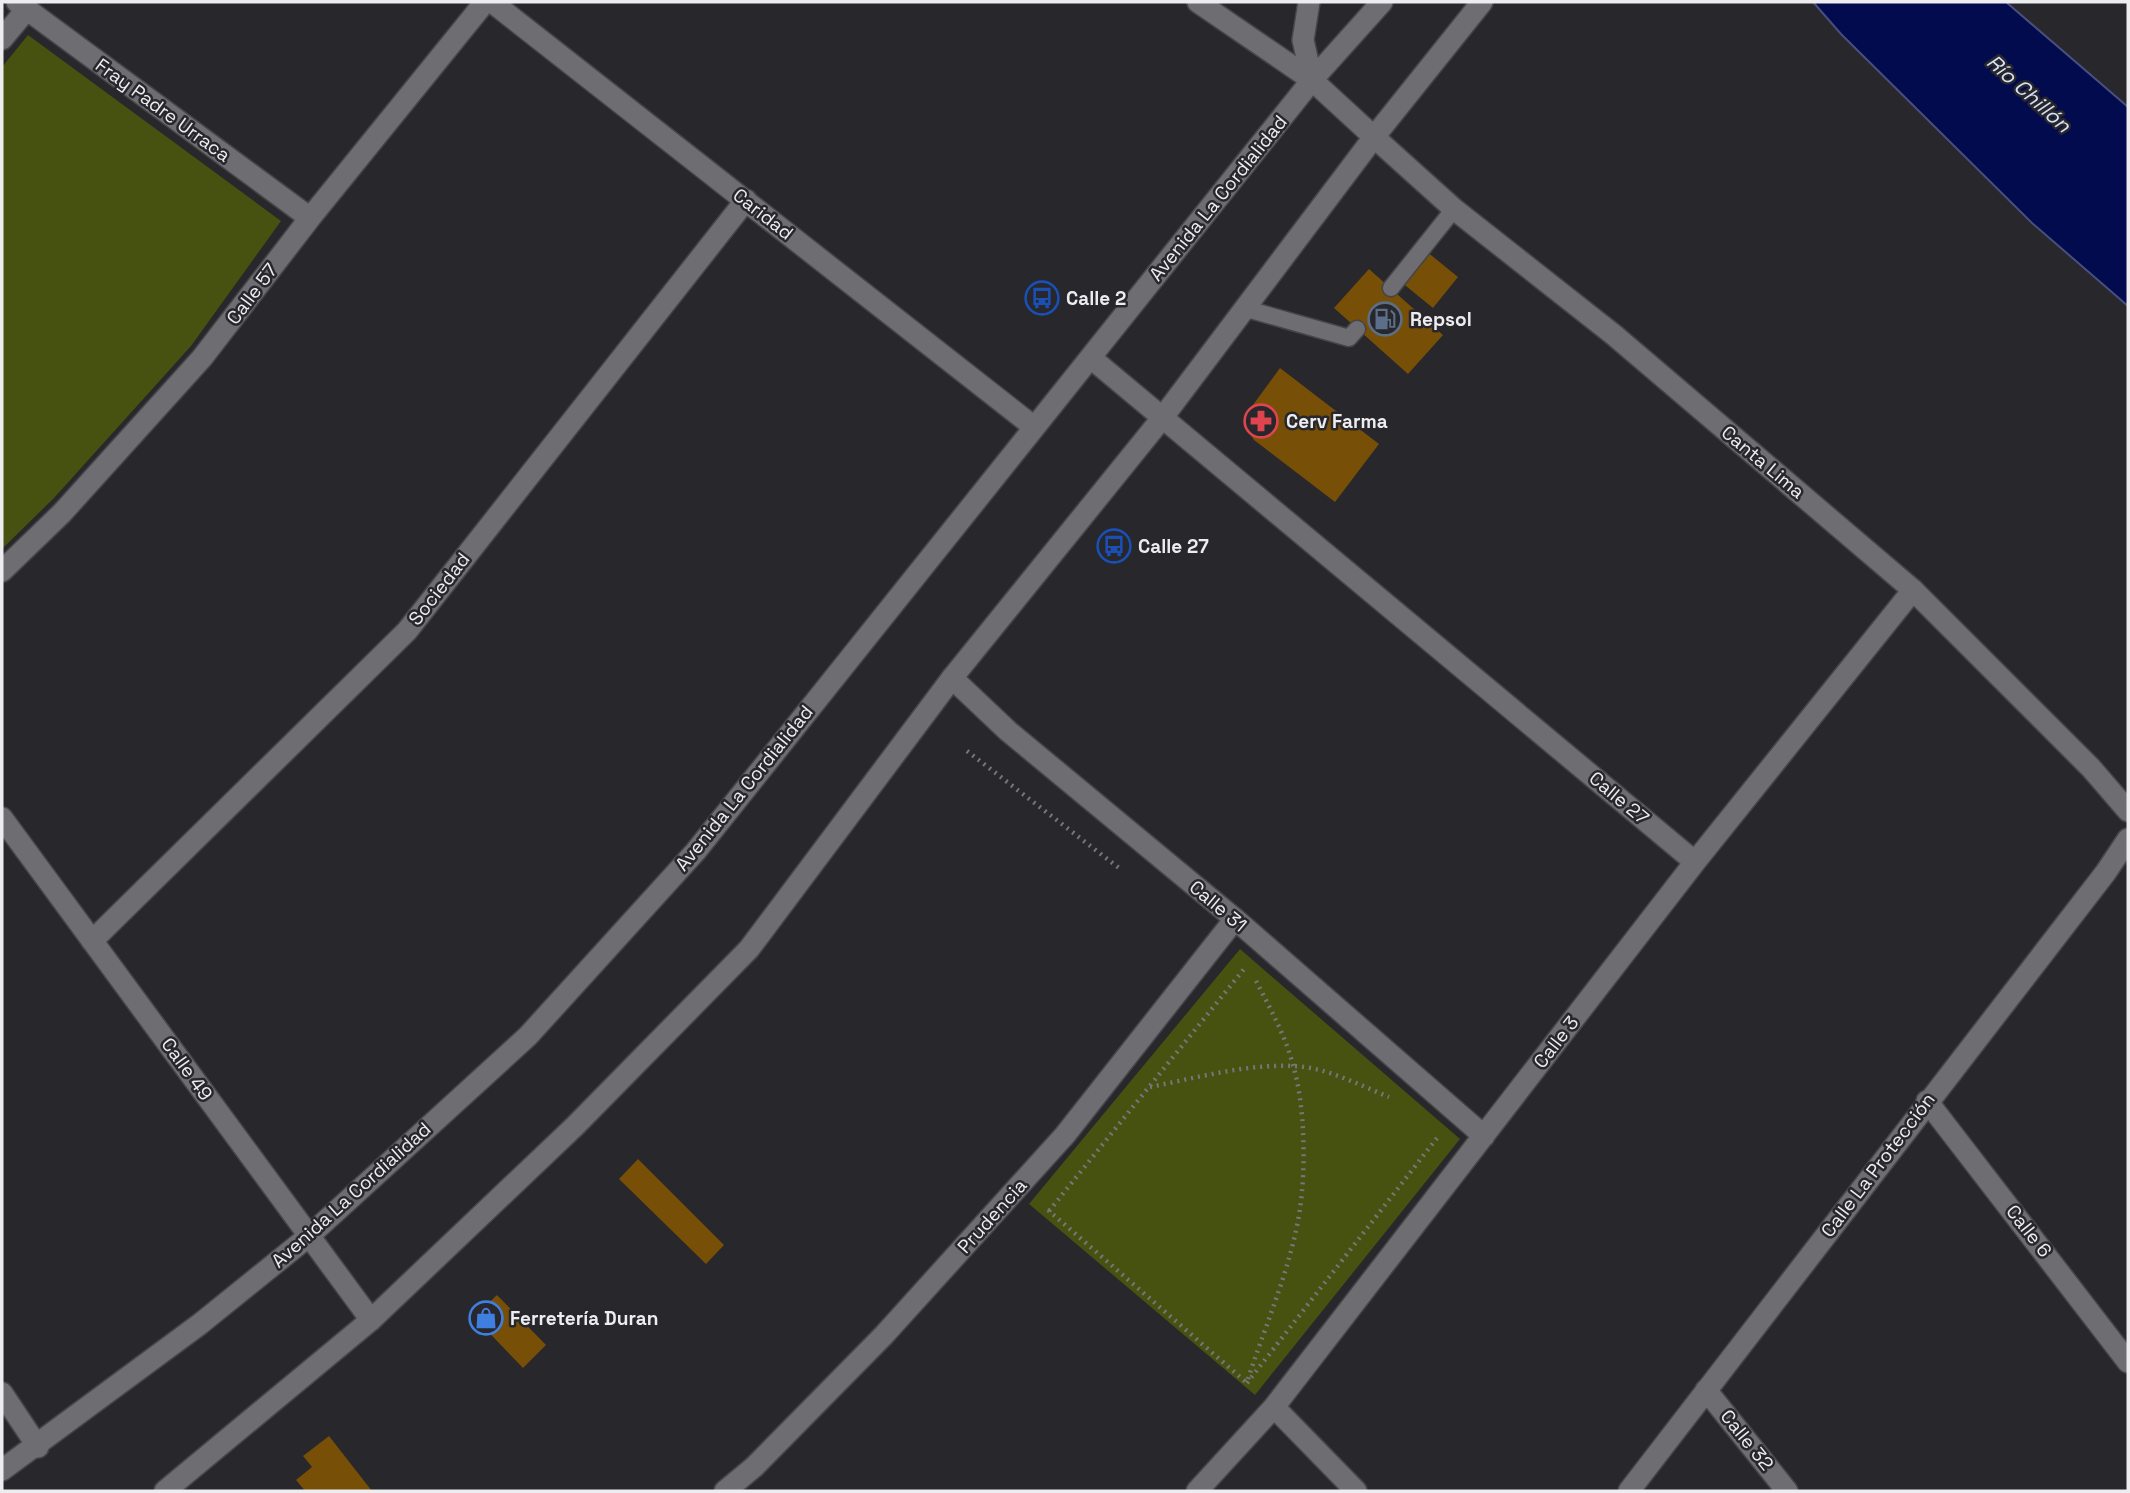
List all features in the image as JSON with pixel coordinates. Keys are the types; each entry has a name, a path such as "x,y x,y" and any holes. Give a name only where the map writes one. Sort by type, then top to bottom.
{"street":[{"name":"Calle 57","path":"2,571 62,513 202,358 310,218 485,2"},
{"name":"Caridad","path":"492,2 1034,427"},
{"name":"Canta Lima","path":"1198,2 1312,80 1454,209 1614,335 1913,590 2091,768 2128,811"},
{"path":"1309,2 1303,40 1312,80"},
{"name":"Avenida La Cordialidad","path":"2,1471 38,1447 200,1324 309,1236 528,1036 695,851 1312,80 1382,2"},
{"path":"164,1491 371,1320 575,1126 749,948 952,678 1163,417 1374,137 1482,2"},
{"name":"Fray Padre Urraca","path":"22,5 310,218"},
{"path":"2,39 22,5"},
{"name":"Sociedad","path":"92,941 407,631 556,437 746,201"},
{"name":"Calle 27","path":"1091,358 1695,862"},
{"name":"Calle 3","path":"1198,1491 1274,1407 1695,862 1913,590"},
{"name":"Calle 31","path":"952,678 1008,731 1235,919 1484,1136"},
{"name":"Calle 49","path":"2,818 371,1320"},
{"name":"Calle La Protección","path":"1629,1491 1927,1101 2106,873 2128,839"},
{"name":"Prudencia","path":"725,1491 754,1467 884,1335 1065,1135 1235,919"},
{"name":"Calle 6","path":"1927,1101 2128,1362"},
{"name":"Calle 32","path":"1706,1390 1787,1491"},
{"path":"2,1393 38,1447"},
{"path":"1274,1407 1356,1491"}],"lane":[{"path":"1391,288 1454,209"},
{"path":"1247,309 1349,338 1357,329"}],"path":[{"path":"967,751 1122,870"},
{"path":"1049,1211 1245,968 1273,994"},
{"path":"1247,1383 1280,1287 1300,1209 1303,1136 1294,1066 1276,1019 1253,976"},
{"path":"1149,1087 1231,1071 1294,1066 1332,1074 1392,1098 1372,1081"},
{"path":"1247,1383 1437,1138 1428,1130"},
{"path":"1020,1185 1274,1407"}],"green space":[{"path":"28,35 281,221 191,346 54,498 2,549 2,67"},
{"path":"1240,949 1460,1139 1255,1395 1029,1204"}],"water":[{"name":"Río Chillón","path":"1813,2 2006,2 2128,107 2128,306 2032,223 1841,34"}],"building":[{"name":"Repsol","path":"1426,251 1458,277 1433,308 1401,282"},
{"name":"Repsol","path":"1369,269 1443,335 1408,374 1334,308"},
{"path":"1280,368 1379,444 1335,502 1254,440 1246,427 1250,409"},
{"path":"638,1159 724,1245 706,1264 619,1179"},
{"path":"497,1295 546,1345 523,1368 474,1317"},
{"path":"329,1436 372,1491 305,1491 296,1480 312,1467 303,1456"}],"place":[{"name":"Calle 2","path":"1042,298"},
{"name":"Repsol","path":"1385,319"},
{"name":"Cerv Farma","path":"1261,421"},
{"name":"Calle 27","path":"1114,546"},
{"name":"Ferretería Duran","path":"486,1318"}]}
